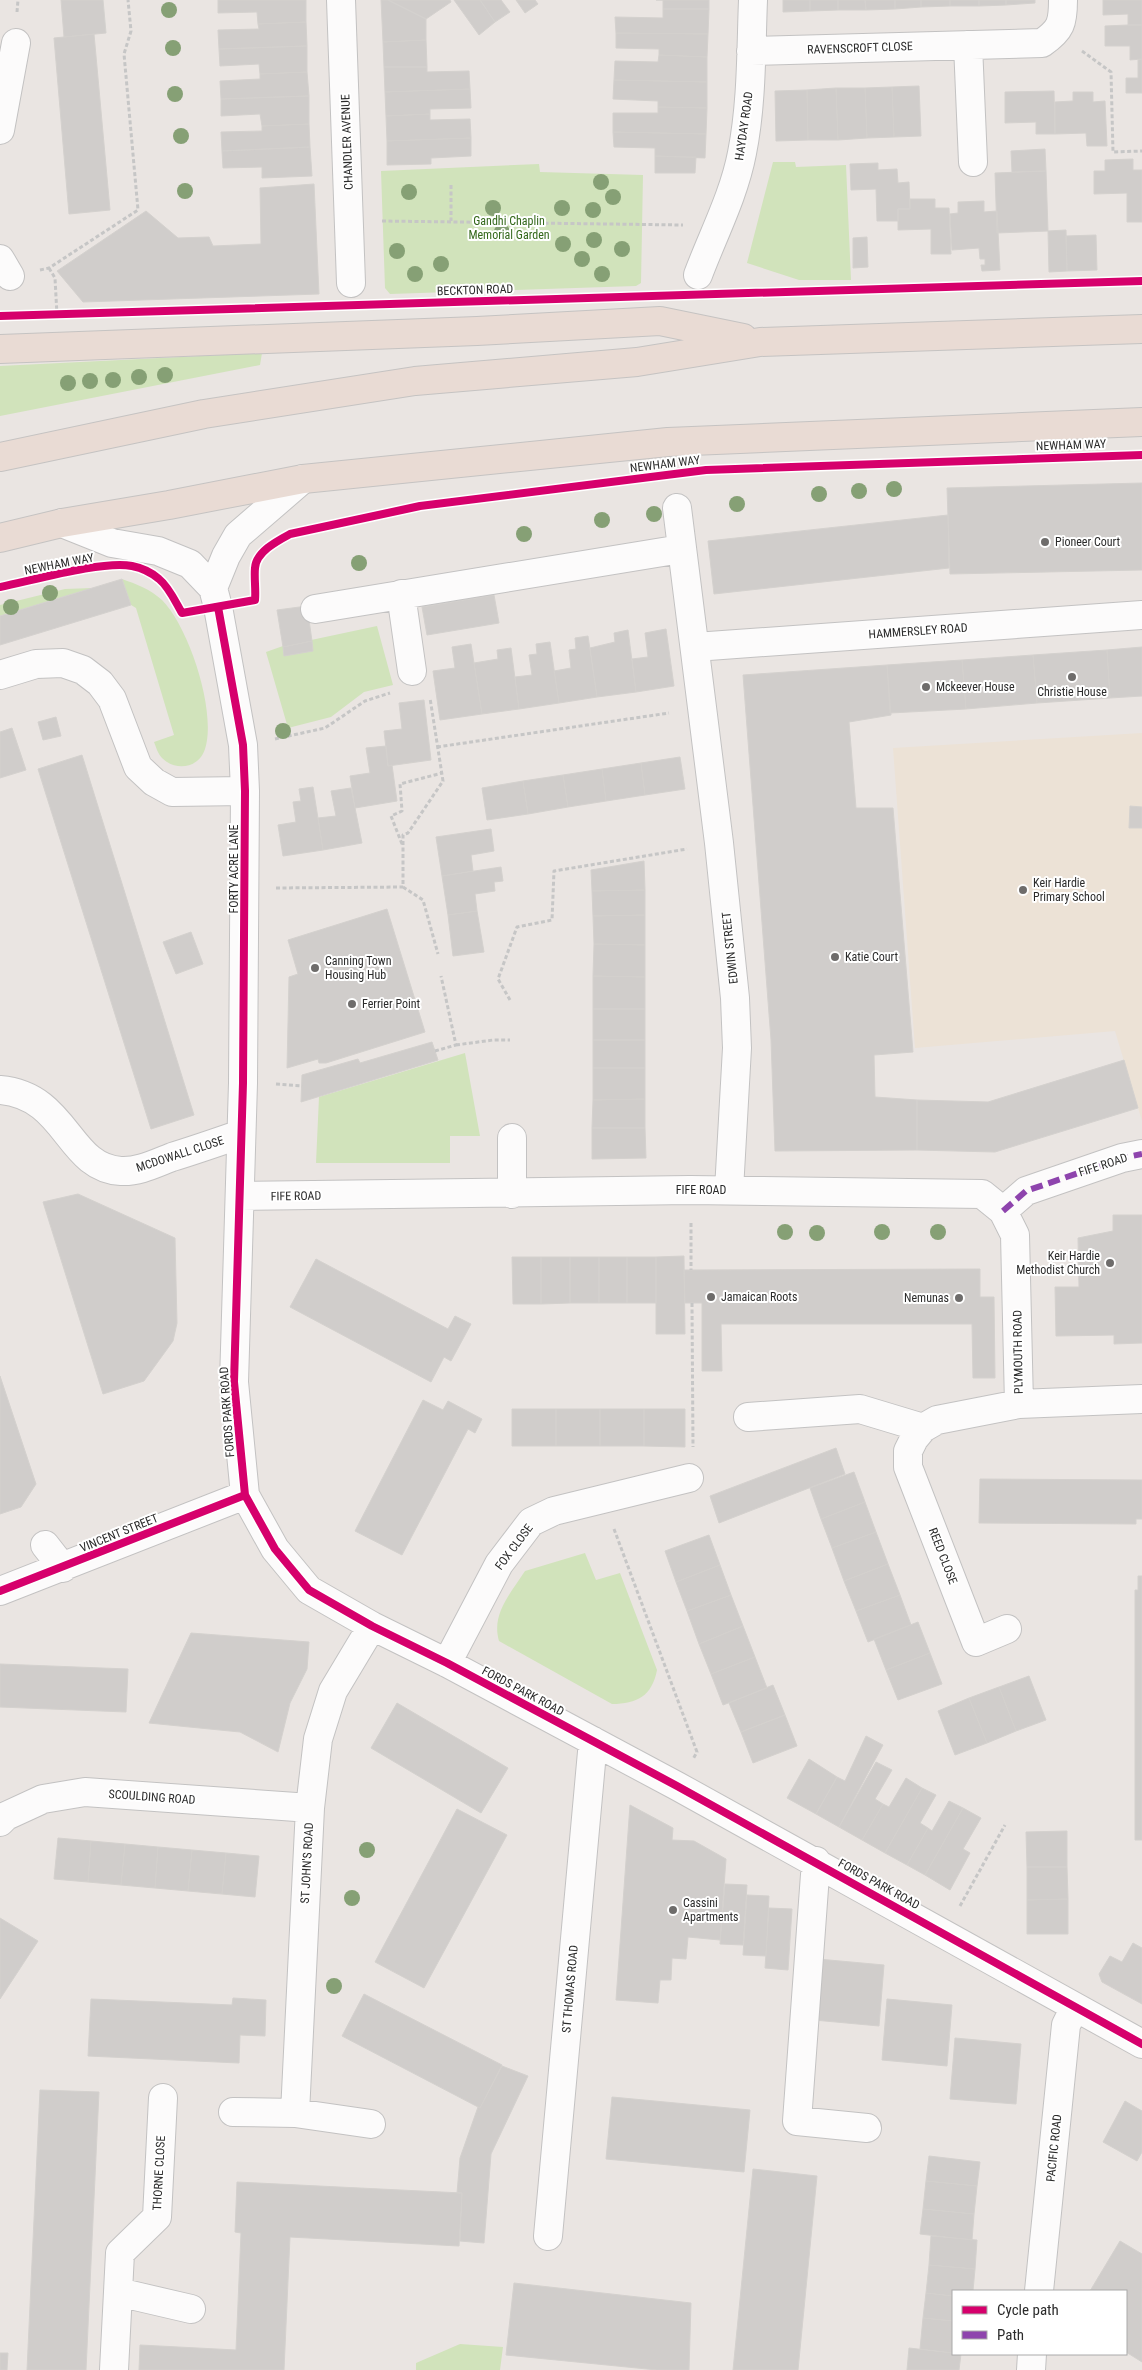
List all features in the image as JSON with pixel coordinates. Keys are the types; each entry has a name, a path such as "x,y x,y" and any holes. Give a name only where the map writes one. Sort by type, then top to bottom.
{"highway":[{"path":"0,349 477,332 660,321 760,342"},
{"path":"0,457 204,414 415,381 637,362 760,342 1142,329"},
{"name":"NEWHAM WAY","path":"0,538 62,523 169,505 303,479 668,442 1142,422"}],"street":[{"name":"CHANDLER AVENUE","path":"341,0 351,283"},
{"name":"HAYDAY ROAD","path":"698,275 729,197 742,153 749,98 753,0"},
{"path":"1057,33 1063,14 1063,0"},
{"name":"RAVENSCROFT CLOSE","path":"751,51 1042,43 1057,33"},
{"path":"0,130 16,43"},
{"path":"968,45 973,162"},
{"path":"62,523 112,542 158,551 190,564 213,588 226,556 238,535 303,479"},
{"name":"EDWIN STREET","path":"677,508 719,843 736,998 737,1048 729,1190"},
{"path":"314,609 681,549"},
{"name":"FORTY ACRE LANE","path":"213,588 229,663 243,745 246,791 241,1134"},
{"path":"401,594 413,678"},
{"name":"HAMMERSLEY ROAD","path":"695,647 1142,614"},
{"path":"0,675 36,664 63,663 83,670 100,683 112,699 138,768 154,782 172,792 246,791"},
{"name":"MCDOWALL CLOSE","path":"0,1090 14,1092 36,1101 65,1128 81,1152 102,1168 135,1170 241,1134"},
{"name":"FORDS PARK ROAD","path":"241,1134 241,1196 234,1382 246,1495 276,1549 308,1590 372,1626 447,1663 816,1861 1142,2044"},
{"path":"512,1138 512,1194"},
{"name":"FIFE ROAD","path":"241,1196 512,1194 690,1190 982,1194 1003,1211 1026,1191 1122,1158 1142,1154"},
{"name":"PLYMOUTH ROAD","path":"1003,1211 1015,1235 1019,1404 1142,1400"},
{"path":"748,1417 860,1408 919,1433 937,1420 1019,1404"},
{"name":"REED CLOSE","path":"919,1433 908,1451 908,1467 976,1642 1007,1629"},
{"name":"FOX CLOSE","path":"447,1663 500,1564 531,1522 554,1511 689,1478"},
{"name":"VINCENT STREET","path":"0,1591 246,1495"},
{"path":"45,1545 63,1568"},
{"name":"ST JOHN'S ROAD","path":"295,2113 310,1808 318,1739 332,1690 372,1626"},
{"name":"ST THOMAS ROAD","path":"548,2236 592,1741"},
{"name":"SCOULDING ROAD","path":"0,1822 6,1816 43,1799 85,1792 310,1808"},
{"path":"816,1861 797,2120 867,2128"},
{"name":"PACIFIC ROAD","path":"1039,2290 1066,2025 1075,2008"},
{"name":"THORNE CLOSE","path":"114,2370 120,2253 157,2217 163,2098"},
{"path":"234,2112 295,2113 371,2124"},
{"path":"118,2292 191,2309"},
{"path":"1031,2370 1032,2355"}],"path":[{"path":"5,267 49,268 138,210 124,54 131,31 128,0"},
{"path":"1057,33 1111,72 1113,152 1142,151"},
{"path":"451,185 452,221"},
{"path":"376,221 717,226"},
{"path":"47,315 60,314 55,278 49,268"},
{"path":"243,745 325,728 365,701 413,678 427,682 443,781 408,833 403,835 403,886 423,900 438,954"},
{"path":"437,747 702,708"},
{"path":"403,846 391,816 402,811 400,784 442,773"},
{"path":"510,1000 498,978 517,927 552,920 554,871 719,843"},
{"path":"441,976 456,1045"},
{"path":"435,1051 456,1045 493,1040 510,1040"},
{"path":"690,1190 691,1270"},
{"path":"689,1478 693,1458 692,1303"},
{"path":"603,1500 697,1752 677,1786"},
{"path":"945,1934 1005,1825"}],"shaded area":[{"name":"Keir Hardie Primary School","path":"1142,733 1142,1121 1115,1031 915,1048 893,748"}],"green space":[{"path":"773,162 795,162 796,167 846,165 851,280 799,280 747,263"},
{"name":"Gandhi Chaplin Memorial Garden","path":"539,164 540,172 643,175 641,283 636,286 390,294 385,288 381,171"},
{"path":"262,353 260,365 0,416 0,366"},
{"path":"122,579 148,590 162,600 182,629 191,649 204,693 208,733 202,755 192,764 180,766 168,762 158,752 154,742 174,735 136,608 131,605"},
{"path":"92,588 0,616 0,605 65,589"},
{"path":"377,626 393,685 364,692 331,717 288,728 266,652 283,646"},
{"path":"465,1053 480,1136 450,1136 450,1163 316,1163 319,1097"},
{"path":"585,1553 596,1580 620,1573 657,1670 655,1679 647,1692 636,1700 612,1704 499,1641 497,1631 500,1613 525,1571"},
{"path":"460,2344 503,2347 500,2370 416,2370 416,2363"}],"building":[{"path":"61,0 103,0 106,33 64,37"},
{"path":"218,0 306,0 306,22 258,24 257,12 218,13"},
{"path":"381,0 388,0 426,19 426,40 383,42"},
{"path":"388,0 450,0 451,2 426,19"},
{"path":"454,0 480,0 495,22 479,35"},
{"path":"480,0 501,0 510,12 495,22"},
{"path":"516,0 535,0 538,4 525,13"},
{"path":"663,0 709,0 709,9 663,9"},
{"path":"783,0 810,0 810,11 783,12"},
{"path":"810,0 838,0 838,10 810,11"},
{"path":"838,0 865,0 866,10 838,10"},
{"path":"865,0 895,0 895,9 866,10"},
{"path":"895,0 921,0 921,7 895,9"},
{"path":"921,0 950,0 950,6 921,7"},
{"path":"950,0 979,0 979,6 950,6"},
{"path":"979,0 1006,0 1006,5 979,6"},
{"path":"1006,0 1035,0 1035,3 1006,5"},
{"path":"1103,0 1142,0 1142,25 1128,25 1128,14 1103,15"},
{"path":"663,9 709,9 708,34 616,33 615,17 663,18"},
{"path":"306,22 307,46 219,49 218,30 259,29 258,24"},
{"path":"1142,25 1142,59 1130,60 1130,46 1105,46 1105,26"},
{"path":"616,33 708,34 707,57 659,55 659,49 616,48"},
{"path":"94,34 110,210 69,214 54,38"},
{"path":"426,40 427,67 384,67 383,42"},
{"path":"307,46 307,72 260,74 259,64 220,66 219,49"},
{"path":"659,55 707,57 707,82 614,80 615,61 658,62"},
{"path":"1142,59 1142,93 1126,93 1126,78 1138,78 1138,60"},
{"path":"384,67 427,67 427,72 469,71 470,89 385,92"},
{"path":"307,72 309,96 221,99 220,81 260,79 260,74"},
{"path":"614,80 707,82 707,108 658,107 658,101 613,99"},
{"path":"919,86 921,136 894,137 892,87"},
{"path":"892,87 894,137 867,138 865,88"},
{"path":"836,88 838,140 808,140 807,90"},
{"path":"836,88 865,88 867,138 838,140"},
{"path":"470,89 471,108 430,109 430,114 386,116 385,92"},
{"path":"807,90 808,140 776,141 775,91"},
{"path":"1054,91 1055,134 1036,134 1036,122 1005,123 1005,92"},
{"path":"1073,92 1093,92 1093,102 1105,101 1107,146 1087,146 1086,133 1055,134 1055,102 1073,101"},
{"path":"309,96 309,124 262,126 260,114 221,116 221,99"},
{"path":"658,107 707,108 706,134 613,132 613,113 658,113"},
{"path":"430,114 430,120 470,119 471,138 387,141 386,116"},
{"path":"309,124 310,147 222,151 221,132 262,131 262,126"},
{"path":"613,132 706,134 705,158 655,156 655,148 614,147"},
{"path":"471,138 471,156 431,158 431,164 387,165 387,141"},
{"path":"310,147 312,176 262,178 262,167 223,168 222,151"},
{"path":"1045,149 1046,171 1012,172 1011,151"},
{"path":"655,156 696,157 695,173 655,173"},
{"path":"1133,159 1133,170 1142,170 1142,222 1127,222 1127,193 1094,194 1094,171 1105,171 1105,160"},
{"path":"878,163 878,170 897,169 898,183 909,182 910,209 898,209 898,221 877,221 876,189 851,190 850,164"},
{"path":"1046,171 1048,231 997,233 995,173"},
{"path":"314,184 319,294 83,302 57,271 146,211 178,238 209,237 213,246 261,244 260,188"},
{"path":"910,199 935,199 935,208 949,208 951,254 931,254 931,229 898,230 898,209 910,209"},
{"path":"984,201 984,212 997,211 1000,270 982,271 981,265 985,265 985,259 980,259 979,248 952,250 950,214 958,213 958,202"},
{"path":"1066,230 1067,271 1049,272 1048,231"},
{"path":"1096,235 1097,270 1067,271 1066,236"},
{"path":"867,237 868,267 853,268 853,238"},
{"name":"Pioneer Court","path":"1142,483 1142,570 950,574 947,488"},
{"path":"948,515 949,568 714,594 708,541"},
{"path":"122,579 131,605 0,645 0,616"},
{"path":"494,595 499,623 427,635 422,607"},
{"path":"307,606 312,641 283,647 277,610"},
{"path":"666,629 674,686 636,692 632,659 648,657 645,633"},
{"path":"628,630 636,692 597,697 590,648 615,642 614,633"},
{"path":"588,636 597,697 559,703 554,671 571,668 569,650 576,649 575,638"},
{"path":"312,641 313,651 284,656 283,647"},
{"path":"550,642 559,703 519,709 515,677 532,675 529,655 537,654 536,644"},
{"path":"471,644 482,714 440,720 433,671 455,668 452,647"},
{"path":"1142,647 1142,696 1110,698 1107,650"},
{"path":"511,648 519,709 482,714 474,663 498,659 497,650"},
{"name":"Christie House","path":"1107,650 1110,698 1037,703 1033,655"},
{"path":"1033,655 1037,703 966,709 962,660"},
{"name":"Mckeever House","path":"962,660 966,709 890,713 887,665"},
{"name":"Katie Court","path":"887,665 891,715 849,722 856,808 893,808 913,1052 874,1055 875,1097 917,1100 917,1150 775,1151 771,1040 743,675"},
{"path":"424,700 431,760 388,766 384,731 402,729 399,703"},
{"path":"56,717 61,736 43,740 38,722"},
{"path":"12,728 26,770 0,778 0,732"},
{"path":"386,746 388,766 392,765 397,801 355,808 350,776 370,773 366,748"},
{"path":"82,755 194,1115 151,1129 38,769"},
{"path":"680,757 685,789 645,795 641,763"},
{"path":"641,763 645,795 606,801 602,769"},
{"path":"602,769 606,801 568,807 563,775"},
{"path":"563,775 568,807 528,814 523,781"},
{"path":"523,781 528,814 487,820 482,788"},
{"path":"313,787 323,850 283,856 278,825 296,822 293,802 301,801 299,789"},
{"path":"351,788 362,843 323,850 318,818 336,816 331,791"},
{"path":"1130,806 1142,807 1142,828 1129,828"},
{"path":"491,829 494,851 471,855 473,871 442,876 436,837"},
{"path":"644,861 645,890 592,891 591,870"},
{"path":"501,867 503,881 494,882 495,891 475,894 477,911 448,915 442,876"},
{"path":"645,890 645,915 593,916 592,891"},
{"name":"Ferrier Point","path":"387,909 425,1032 326,1063 319,1063 318,1059 287,1068 289,977 298,974 288,940"},
{"path":"477,911 484,952 453,956 448,915"},
{"path":"645,915 645,945 594,944 593,916"},
{"path":"191,932 203,964 176,974 163,942"},
{"path":"594,944 645,945 645,977 593,976"},
{"path":"593,976 645,977 645,1009 593,1009"},
{"path":"593,1009 645,1009 645,1040 593,1040"},
{"path":"593,1040 645,1040 645,1068 593,1068"},
{"path":"432,1042 438,1060 301,1102 302,1075 358,1059 360,1063"},
{"path":"1124,1060 1138,1108 995,1152 917,1150 917,1100 988,1102"},
{"path":"593,1068 645,1068 645,1099 593,1100"},
{"path":"645,1099 645,1128 592,1128 593,1100"},
{"path":"592,1128 645,1128 646,1158 592,1159"},
{"path":"78,1194 175,1238 177,1323 173,1341 144,1381 103,1394 43,1202"},
{"name":"Keir Hardie Methodist Church","path":"1113,1215 1142,1215 1142,1343 1114,1344 1114,1335 1056,1336 1055,1287 1079,1287 1078,1238 1113,1231"},
{"path":"684,1256 685,1334 656,1334 656,1257"},
{"path":"512,1257 541,1257 541,1304 513,1304"},
{"path":"541,1257 570,1257 570,1303 541,1304"},
{"path":"570,1257 599,1257 599,1303 570,1303"},
{"path":"599,1257 627,1257 627,1303 599,1303"},
{"path":"627,1257 656,1257 656,1303 627,1303"},
{"path":"316,1259 448,1329 455,1316 471,1324 451,1361 444,1357 431,1382 290,1307"},
{"path":"980,1269 980,1297 994,1297 995,1378 973,1378 972,1324 721,1324 722,1371 702,1371 702,1303 685,1303 684,1270"},
{"path":"0,1376 36,1484 21,1507 0,1514"},
{"path":"423,1400 443,1410 448,1401 482,1419 475,1433 468,1429 402,1555 355,1531"},
{"path":"512,1409 556,1409 556,1446 512,1446"},
{"path":"556,1409 600,1409 600,1446 556,1446"},
{"path":"600,1409 644,1409 644,1446 600,1446"},
{"path":"644,1409 685,1409 685,1447 644,1446"},
{"path":"836,1448 845,1474 719,1523 710,1496"},
{"path":"854,1472 865,1502 821,1519 810,1488"},
{"path":"980,1479 1142,1480 1142,1519 1136,1519 1136,1524 979,1523"},
{"path":"865,1502 876,1532 832,1548 821,1519"},
{"path":"876,1532 888,1564 844,1581 832,1548"},
{"path":"709,1535 720,1565 676,1582 665,1551"},
{"path":"888,1564 900,1595 856,1611 844,1581"},
{"path":"720,1565 731,1595 687,1611 676,1582"},
{"path":"1138,1576 1142,1576 1142,1840 1135,1840 1135,1590 1138,1590"},
{"path":"731,1595 743,1626 699,1644 687,1611"},
{"path":"900,1595 911,1625 868,1642 856,1611"},
{"path":"918,1622 930,1653 886,1670 874,1639"},
{"path":"743,1626 755,1657 711,1674 699,1644"},
{"path":"191,1633 309,1642 307,1669 290,1703 278,1752 240,1732 149,1723"},
{"path":"930,1653 942,1684 898,1700 886,1670"},
{"path":"755,1657 767,1688 723,1705 711,1674"},
{"path":"0,1664 128,1669 126,1712 0,1707"},
{"path":"1029,1676 1046,1720 1016,1731 999,1687"},
{"path":"773,1685 785,1715 741,1732 729,1703"},
{"path":"999,1687 1016,1731 987,1743 969,1698"},
{"path":"969,1698 987,1743 955,1755 938,1711"},
{"path":"397,1703 508,1768 481,1813 371,1748"},
{"path":"785,1715 797,1746 753,1763 741,1732"},
{"path":"866,1736 883,1745 839,1827 816,1814 837,1777 845,1781"},
{"path":"809,1759 837,1777 816,1814 787,1798"},
{"path":"876,1762 892,1770 875,1799 883,1804 862,1840 839,1827"},
{"path":"906,1778 922,1788 885,1853 862,1840 883,1804 889,1807"},
{"path":"922,1788 936,1795 920,1823 928,1828 907,1865 885,1853"},
{"path":"949,1801 963,1808 925,1875 907,1865 928,1828 932,1831"},
{"name":"Cassini Apartments","path":"630,1805 673,1828 672,1840 694,1841 726,1859 720,1940 688,1937 686,1959 672,1958 671,1980 660,1980 658,2003 616,2000"},
{"path":"963,1808 981,1818 963,1849 970,1853 950,1890 925,1875"},
{"path":"457,1809 507,1835 424,1988 375,1962"},
{"path":"1067,1831 1067,1867 1027,1867 1026,1832"},
{"path":"58,1838 91,1841 88,1882 54,1879"},
{"path":"91,1841 125,1844 121,1885 88,1882"},
{"path":"125,1844 158,1847 155,1888 121,1885"},
{"path":"158,1847 192,1850 188,1891 155,1888"},
{"path":"192,1850 226,1853 222,1894 188,1891"},
{"path":"226,1853 259,1856 255,1897 222,1894"},
{"path":"1027,1867 1067,1867 1068,1899 1027,1900"},
{"path":"725,1884 747,1885 743,1945 720,1944"},
{"path":"747,1895 769,1896 766,1956 743,1955"},
{"path":"1068,1899 1068,1934 1027,1934 1027,1900"},
{"path":"769,1908 792,1909 788,1970 765,1968"},
{"path":"0,1918 38,1941 0,1999"},
{"path":"1133,1943 1142,1948 1142,2004 1102,1982 1099,1974 1110,1956 1122,1962"},
{"path":"818,1959 884,1965 879,2026 814,2020"},
{"path":"364,1994 502,2065 480,2108 342,2036"},
{"path":"233,1998 266,2000 265,2036 240,2035 239,2063 88,2056 91,1999 232,2005"},
{"path":"887,1999 952,2005 947,2066 882,2060"},
{"path":"955,2038 1021,2044 1016,2104 950,2099"},
{"path":"502,2066 528,2076 491,2154 484,2243 460,2241 462,2193 457,2193 460,2158 478,2107 480,2108"},
{"path":"40,2090 99,2092 86,2370 27,2370"},
{"path":"612,2097 750,2110 744,2172 606,2159"},
{"path":"1125,2101 1142,2111 1142,2152 1137,2161 1103,2142"},
{"path":"929,2156 980,2162 977,2186 926,2181"},
{"path":"753,2169 817,2176 798,2370 733,2370"},
{"path":"926,2181 977,2186 974,2214 923,2209"},
{"path":"237,2182 462,2193 459,2246 290,2237 284,2370 139,2370 140,2345 236,2350 241,2233 235,2232"},
{"path":"923,2209 974,2214 972,2240 920,2234"},
{"path":"931,2236 977,2240 975,2269 929,2265"},
{"path":"1120,2241 1142,2254 1142,2362 1127,2353 1127,2290 1091,2290"},
{"path":"929,2265 975,2269 973,2290 952,2290 952,2296 926,2293"},
{"path":"514,2283 691,2303 689,2370 657,2370 506,2355"},
{"path":"926,2293 952,2296 952,2321 923,2318"},
{"path":"923,2318 952,2321 952,2353 920,2349"},
{"path":"909,2348 961,2355 959,2370 907,2370"},
{"path":"0,2353 8,2353 7,2370 0,2370"}],"marked path":[{"path":"1003,1211 1026,1191 1122,1158 1142,1154"}],"cycle path":[{"name":"BECKTON ROAD","path":"0,316 1142,281"},
{"path":"0,587 86,568 119,565 132,566 150,572 163,582 182,613 255,600 256,562 263,552 290,534 420,506 706,470 1142,455"},
{"path":"218,607 243,745 245,791 243,1083 234,1382 245,1495 275,1549 309,1590 372,1626 447,1663 677,1786 1142,2044"},
{"path":"0,1591 245,1495"}],"place":[{"name":"Pioneer Court","path":"1045,542"},
{"name":"Christie House","path":"1072,677"},
{"name":"Mckeever House","path":"926,687"},
{"name":"Keir Hardie Primary School","path":"1023,890"},
{"name":"Katie Court","path":"835,957"},
{"name":"Canning Town Housing Hub","path":"315,968"},
{"name":"Ferrier Point","path":"352,1004"},
{"name":"Keir Hardie Methodist Church","path":"1110,1263"},
{"name":"Jamaican Roots","path":"711,1297"},
{"name":"Nemunas","path":"959,1298"},
{"name":"Cassini Apartments","path":"673,1910"}]}
